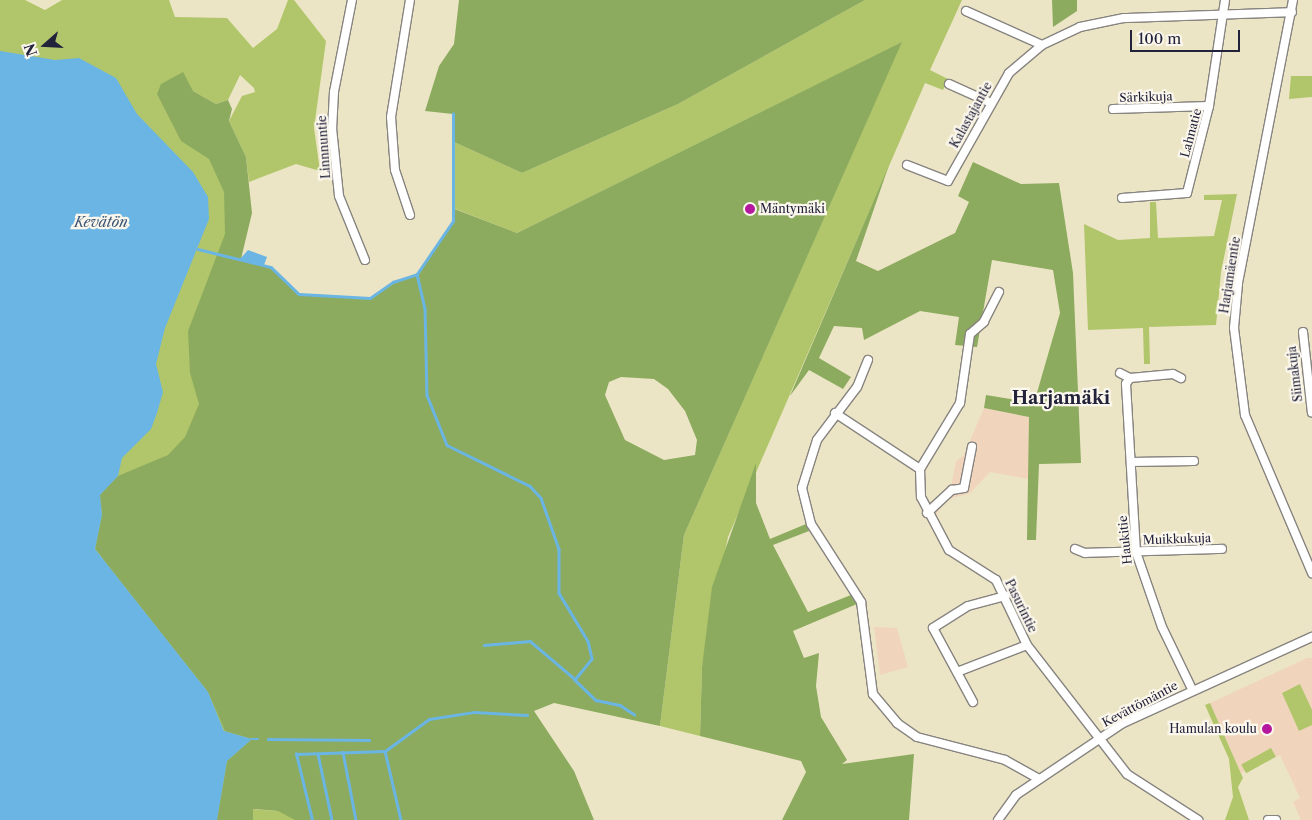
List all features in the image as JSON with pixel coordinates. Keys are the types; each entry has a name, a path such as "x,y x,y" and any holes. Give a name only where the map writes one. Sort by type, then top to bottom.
{"street":[{"name":"Linnnuntie","path":"352,0 334,92 332,128 339,196 364,260"},
{"path":"410,0 391,117 395,170 410,215"},
{"name":"Lahnatie","path":"1122,198 1187,193 1209,106 1225,14 1225,0"},
{"name":"Harjamäentie","path":"1293,0 1238,284 1234,328 1245,415 1312,572"},
{"path":"966,11 1042,45"},
{"name":"Kalastajantie","path":"907,165 948,181 988,102 1009,73 1042,45 1106,20 1292,12"},
{"path":"949,84 988,102"},
{"name":"Särkikuja","path":"1113,109 1209,106"},
{"path":"835,413 920,469 954,419 968,357 970,334 984,322 998,292"},
{"name":"Siimakuja","path":"1303,332 1312,413"},
{"path":"868,360 857,387 835,413 817,440 807,468 804,505 811,524 861,602 869,677 877,701 917,737 1005,760 1038,780"},
{"path":"1120,373 1130,378 1173,374 1181,378"},
{"name":"Haukitie","path":"1130,378 1131,462 1136,552 1162,627 1192,688"},
{"path":"927,513 952,490 964,488 972,447"},
{"path":"1131,462 1194,461"},
{"name":"Pasurintie","path":"920,469 927,513 949,550 960,561 987,571 1006,596 1027,645 1127,774 1198,820"},
{"name":"Muikkukuja","path":"1075,549 1136,552 1222,549"},
{"path":"973,702 933,628 968,606 1006,596"},
{"name":"Kevättömäntie","path":"998,820 1016,795 1100,738 1192,688 1312,637"},
{"path":"957,672 1027,645"},
{"path":"1268,820 1276,820"}],"shaded area":[{"path":"984,408 1029,417 1029,479 990,472 969,494 947,499 936,515 929,503 951,487 956,461 964,455"},
{"path":"874,627 897,628 908,667 880,675"},
{"name":"Hamulan koulu","path":"1307,658 1312,658 1312,820 1301,820 1293,802 1300,798 1280,755 1241,773 1210,703"}],"green space":[{"path":"0,0 25,0 45,10 62,0 169,0 175,17 227,18 253,48 277,29 288,0 294,0 326,41 314,128 320,171 296,164 249,182 246,157 229,121 242,96 255,92 254,88 240,75 228,100 216,104 193,91 209,154 225,177 229,231 402,820 253,820 252,809 277,811 269,790 224,820 197,820 99,548 0,525"},
{"path":"459,0 865,0 678,104 522,173 454,142 453,114 425,111 439,66 454,44"},
{"path":"865,0 962,0 930,70 948,79 943,90 925,83 728,537 702,667 700,736 660,726 684,535 901,43 517,233 453,208 454,142 522,173 678,104"},
{"path":"1052,0 1077,0 1077,11 1053,27"},
{"path":"902,42 684,535 660,726 554,703 534,711 574,771 594,820 295,820 278,811 253,809 253,820 217,820 227,761 252,739 225,731 208,692 95,549 102,515 100,495 118,476 168,455 185,437 199,404 190,373 188,331 225,234 224,192 209,159 181,141 157,94 161,84 183,72 193,91 216,104 228,100 232,109 229,121 246,157 252,213 241,259 271,267 299,294 370,298 393,282 417,274 453,221 452,208 517,233","holes":["621,377 654,379 668,389 685,411 697,440 695,455 664,460 625,440 605,395 609,382"]},
{"path":"1291,76 1312,76 1312,97 1289,99"},
{"path":"973,162 1021,184 1059,183 1073,273 1081,463 1039,464 1036,540 1027,540 1029,417 984,408 986,395 1034,403 1060,313 1053,270 992,260 977,347 955,345 959,317 920,311 864,340 862,328 834,326 819,358 851,377 843,389 809,370 790,396 889,165 856,261 878,271 955,233 969,202 958,196"},
{"path":"1237,194 1221,272 1216,325 1149,327 1150,364 1144,364 1143,328 1088,330 1084,224 1118,240 1150,238 1150,202 1156,202 1158,238 1214,236 1222,200 1204,200 1204,195"},
{"path":"756,463 756,503 770,539 806,524 809,531 773,545 808,612 851,595 857,604 793,631 804,658 819,653 816,686 821,717 847,760 842,764 914,754 909,820 782,820 806,772 801,761 700,736 702,667 712,587"},
{"path":"1300,684 1312,710 1312,725 1299,731 1282,693"},
{"path":"1210,703 1243,778 1238,787 1249,820 1225,820 1233,797 1229,759 1205,705"},
{"path":"1271,748 1276,757 1246,773 1241,764"}],"water":[{"name":"Kevätön","path":"0,51 55,60 79,58 116,78 137,114 193,172 208,197 209,219 165,328 156,364 163,392 157,413 151,429 122,458 118,476 100,495 102,515 95,549 208,692 224,731 252,739 227,761 217,820 0,820"},
{"path":"248,250 267,257 264,265 240,259"}],"waterway":[{"path":"198,249 271,267 299,294 370,298 393,282 417,274 453,221 453,114"},
{"path":"417,274 425,308 427,395 447,445 530,486 541,498 559,549 559,593 588,641 592,659 575,680 596,700 620,705 634,714"},
{"path":"484,645 530,641 575,679"},
{"path":"385,751 429,719 474,712 527,715"},
{"path":"252,739 258,739"},
{"path":"268,739 369,740"},
{"path":"312,820 296,754 385,751 401,820"},
{"path":"343,752 356,820"},
{"path":"318,754 332,820"}],"place":[{"name":"Mäntymäki","path":"750,209"},
{"name":"Hamulan koulu","path":"1267,729"}],"district":[{"name":"Harjamäki","path":"1061,398"}]}
